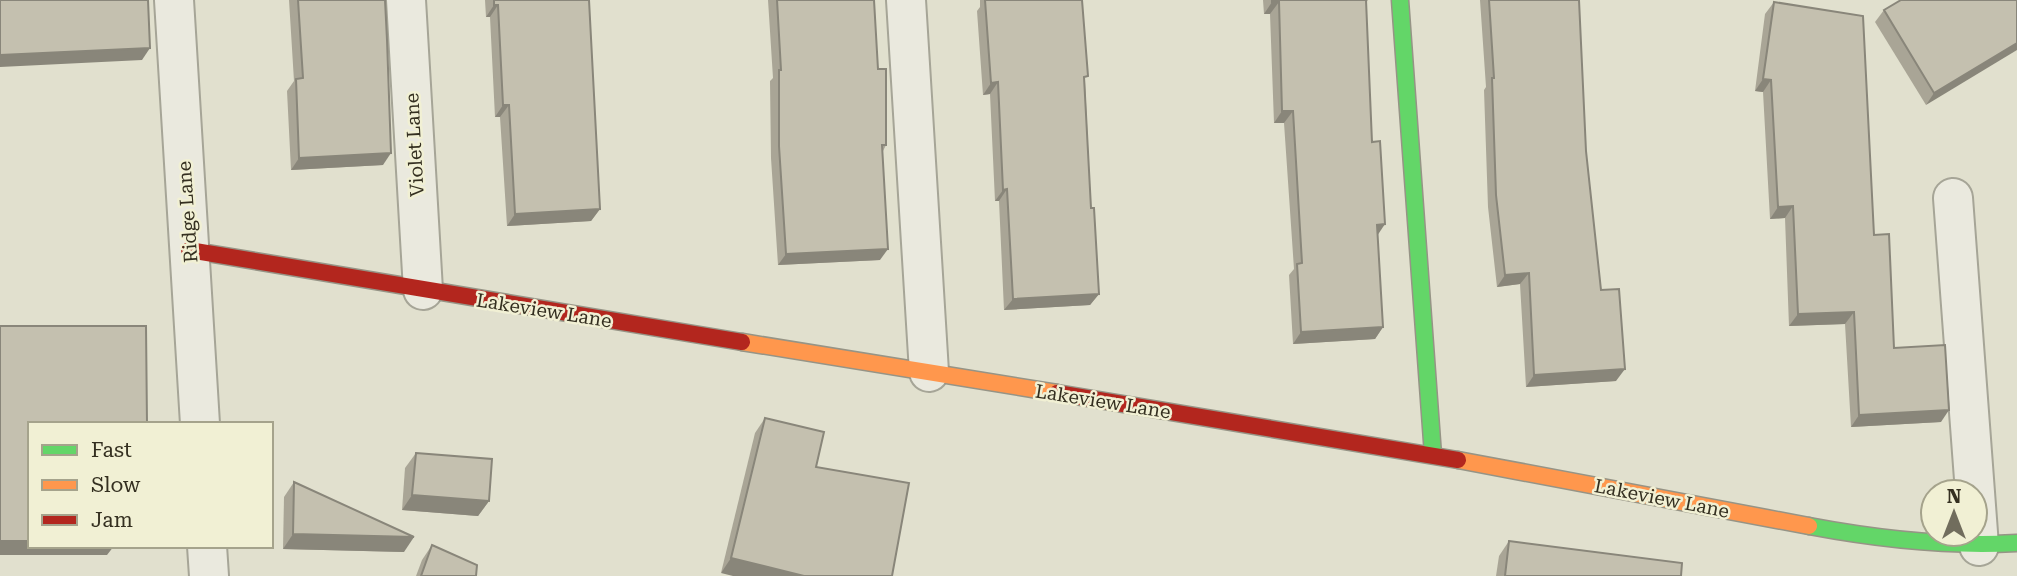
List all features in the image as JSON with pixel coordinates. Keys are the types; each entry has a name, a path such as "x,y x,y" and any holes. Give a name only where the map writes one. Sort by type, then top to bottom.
{"street":[{"name":"Ridge Lane","path":"174,0 200,422"},
{"name":"Violet Lane","path":"406,0 423,290"},
{"path":"906,0 929,372"},
{"path":"1400,0 1433,455"},
{"path":"1953,198 1974,478"},
{"name":"Lakeview Lane","path":"189,250 1433,455 1799,524 1919,541"},
{"name":"Lakeview Lane","path":"1989,545 2017,543"},
{"path":"207,548 209,576"}],"building":[{"path":"0,0 148,0 150,48 0,55"},
{"path":"298,0 385,0 391,153 299,158 296,79 303,78"},
{"path":"494,0 589,0 600,209 515,214 509,105 503,105 498,5 494,5"},
{"path":"777,0 874,0 878,69 886,69 886,145 882,145 888,249 786,254 779,146 781,70"},
{"path":"985,0 1082,0 1088,76 1084,77 1091,208 1094,208 1099,294 1013,299 1007,189 1003,190 998,82 991,83"},
{"path":"1272,0 1366,0 1372,142 1380,141 1385,224 1377,225 1383,327 1301,332 1297,264 1302,263 1293,111 1282,111 1279,2"},
{"path":"1489,0 1579,0 1586,151 1601,290 1619,289 1625,369 1534,375 1529,273 1505,275 1496,195 1494,78"},
{"path":"1901,0 2017,0 2017,43 1934,93 1884,10"},
{"path":"1774,2 1863,16 1874,235 1889,234 1894,348 1945,345 1949,410 1859,415 1854,312 1798,314 1793,206 1778,207 1771,80 1763,79"},
{"path":"0,326 146,326 147,422 28,422 28,541 0,541"},
{"path":"765,418 824,432 816,467 909,483 892,576 804,576 731,558"},
{"path":"416,453 492,459 489,501 412,495"},
{"path":"294,482 414,537 293,534"},
{"path":"1509,541 1682,563 1681,576 1505,576"},
{"path":"432,545 477,565 476,576 421,576"}],"traffic: fast":[{"path":"1400,0 1433,455"},
{"path":"1809,526 1913,541 2017,543"}],"traffic: slow":[{"path":"742,342 1057,393"},
{"path":"1458,460 1809,526"}],"traffic: jam":[{"path":"189,250 742,342"},
{"path":"1057,393 1458,460"}]}
